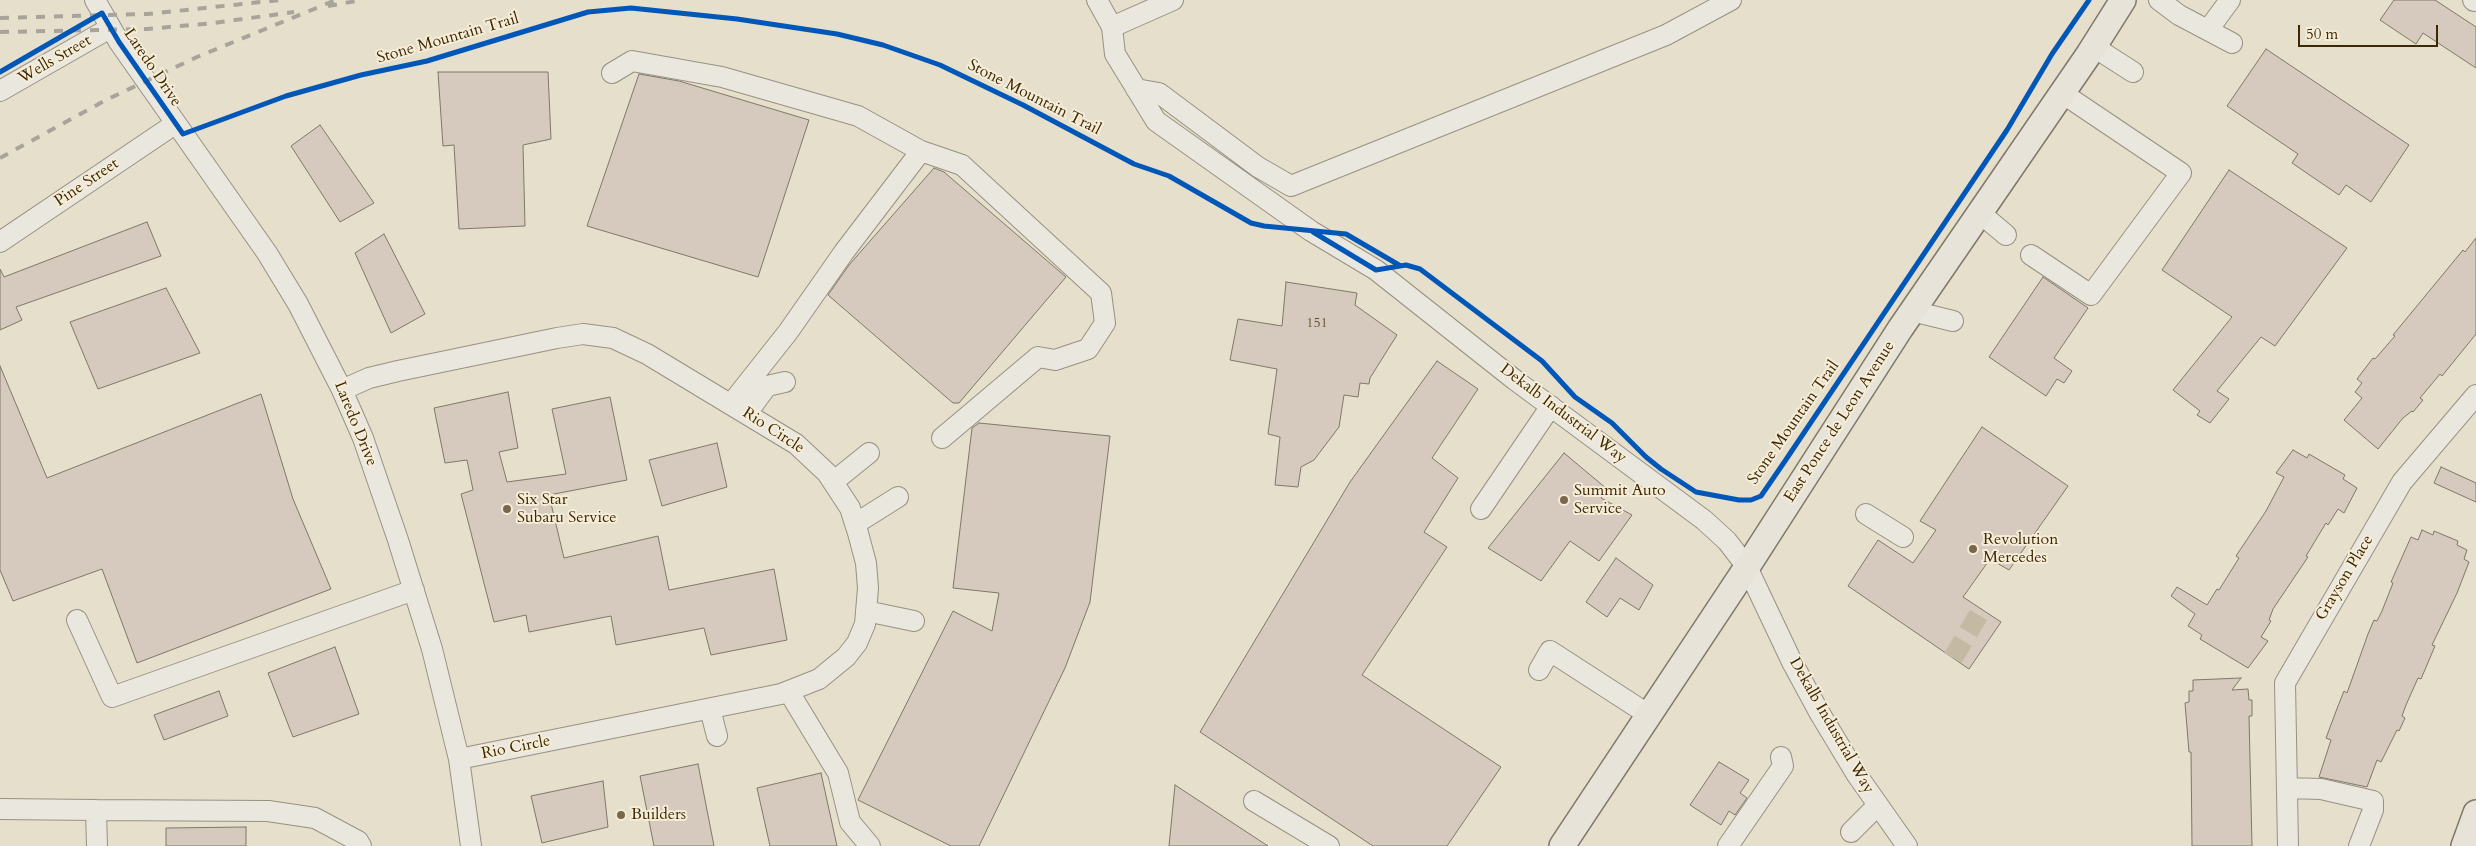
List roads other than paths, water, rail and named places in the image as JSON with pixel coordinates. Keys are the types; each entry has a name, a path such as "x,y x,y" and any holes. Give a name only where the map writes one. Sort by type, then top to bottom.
{"main road":[{"name":"East Ponce de Leon Avenue","path":"1562,846 1747,566 1912,311 2094,46 2123,0"},
{"path":"2464,846 2476,813"}],"street":[{"path":"1097,0 1112,27 1116,54 1136,89 1160,93 1258,166 1291,186 1666,35 1731,0"},
{"path":"1112,27 1174,0"},
{"path":"2159,0 2179,15 2232,43"},
{"path":"2208,30 2230,0"},
{"name":"Wells Street","path":"0,91 102,14"},
{"name":"Laredo Drive","path":"102,14 175,124 267,253 298,304 342,390 363,438 432,649 459,759 470,846"},
{"path":"2094,46 2134,72"},
{"path":"612,73 632,61 722,77 858,116 921,151 962,165 1102,293 1105,323 1088,349 1055,360 1038,357 942,438"},
{"name":"Dekalb Industrial Way","path":"1136,89 1156,121 1311,231 1376,270 1551,406 1704,520 1727,541 1747,566 1792,662 1819,712 1878,805 1907,846"},
{"path":"2031,255 2091,295 2181,173 2062,93"},
{"name":"Pine Street","path":"0,242 175,124"},
{"path":"739,408 788,332 844,252 921,151"},
{"path":"1980,213 2006,235"},
{"path":"1912,311 1953,321"},
{"name":"Rio Circle","path":"342,390 369,378 547,335 583,334 613,338 639,349 796,444 814,460 833,482 850,508 866,563 868,588 865,624 857,643 846,657 819,679 789,692 459,759"},
{"path":"739,408 767,386 785,382"},
{"name":"Grayson Place","path":"2288,846 2285,683 2402,482 2476,395"},
{"path":"1481,510 1551,406"},
{"path":"833,482 869,453"},
{"path":"855,524 898,497"},
{"path":"1866,514 1902,537"},
{"path":"77,620 112,697 414,590"},
{"path":"866,610 914,621"},
{"path":"1538,670 1550,651 1649,715"},
{"path":"789,692 838,773 850,822 870,846"},
{"path":"710,709 717,736"},
{"path":"1728,846 1783,766 1781,757"},
{"path":"2288,788 2321,789 2373,801 2373,810 2359,846"},
{"path":"1254,801 1329,846"},
{"path":"1851,832 1878,805"},
{"path":"0,809 268,811 316,818 358,841 361,846"},
{"path":"96,810 97,846"}],"tunnel":[{"path":"1953,658 1982,609"}],"railway":[{"path":"0,18 148,14 280,0"},
{"path":"0,158 106,100 197,57 336,0"},
{"path":"328,6 362,0"},
{"path":"0,32 147,29 214,23 294,12"}],"place":[{"name":"Summit Auto Service","path":"1564,500"},
{"name":"Six Star Subaru Service","path":"507,509"},
{"name":"Revolution Mercedes","path":"1973,549"},
{"name":"Builders","path":"621,815"}]}
